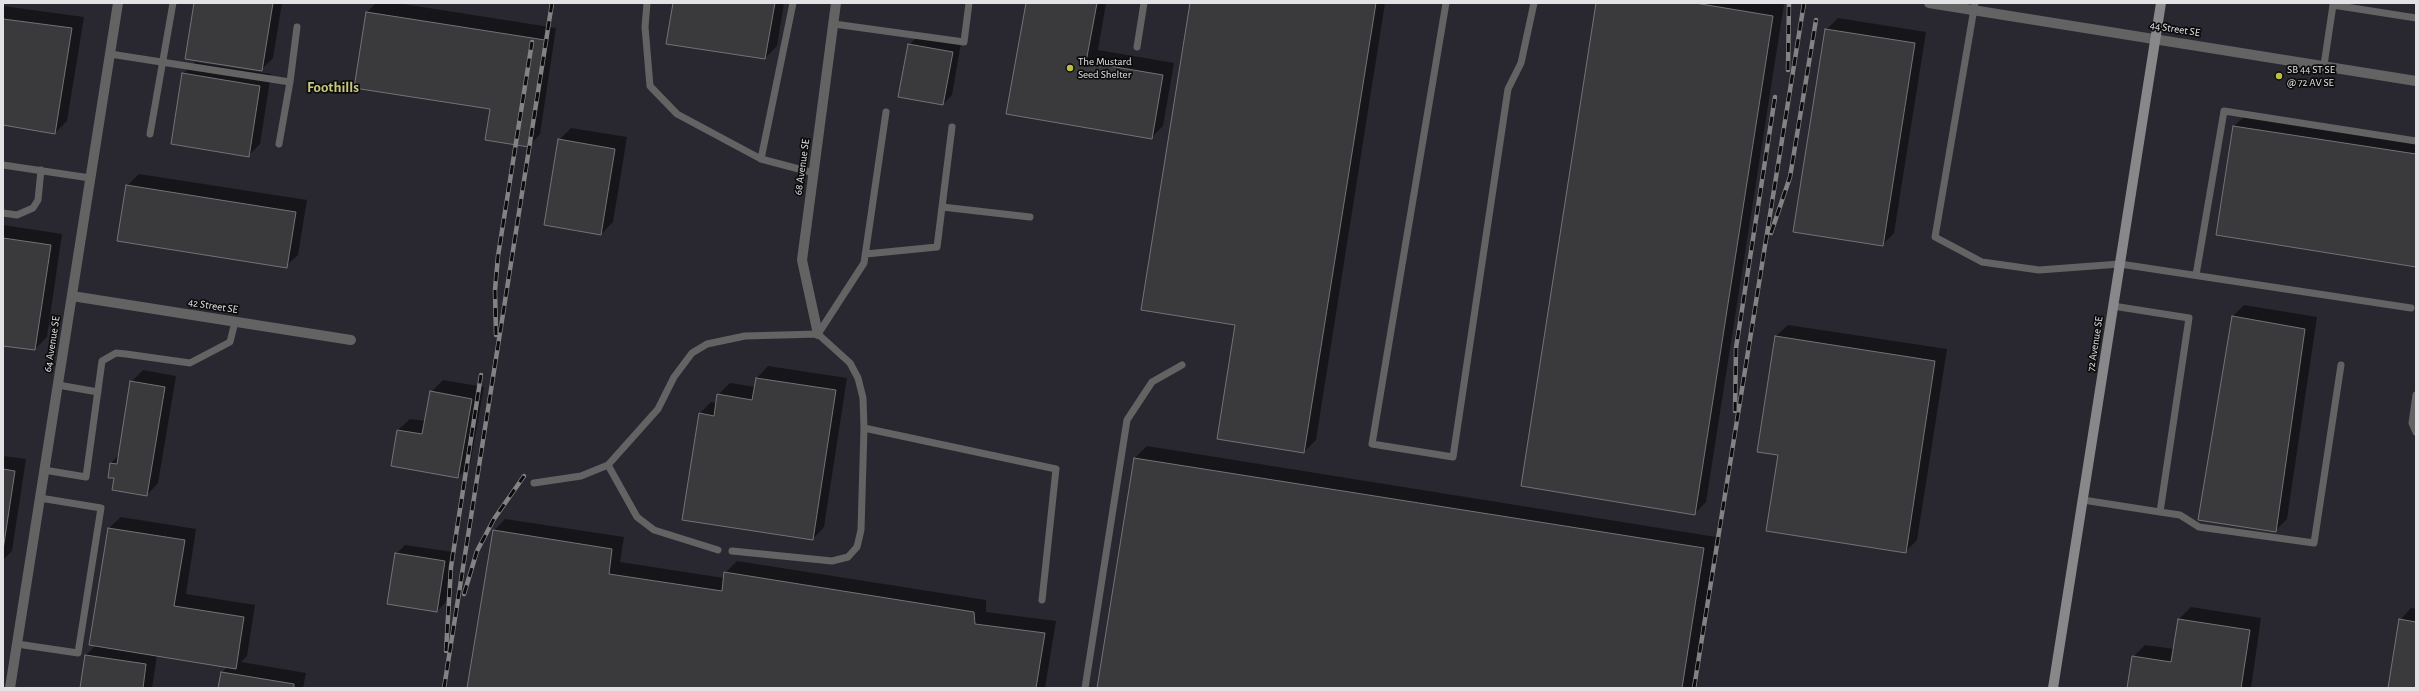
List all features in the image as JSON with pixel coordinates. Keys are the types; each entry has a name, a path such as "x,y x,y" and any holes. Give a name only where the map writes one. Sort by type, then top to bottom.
{"street":[{"name":"64 Avenue SE","path":"10,688 118,3"},
{"name":"68 Avenue SE","path":"818,334 802,260 836,3"},
{"name":"44 Street SE","path":"1929,3 1974,7 2416,80"},
{"name":"72 Avenue SE","path":"2053,688 2161,3"},
{"name":"42 Street SE","path":"72,296 351,340"}],"lane":[{"path":"150,134 173,3"},
{"path":"647,3 645,27 650,86 677,114 761,159 814,172"},
{"path":"761,159 793,3"},
{"path":"834,24 964,42 969,3"},
{"path":"1137,47 1144,3"},
{"path":"1446,3 1372,444 1453,457 1508,89 1521,63 1534,3"},
{"path":"2324,65 2333,5 2416,18"},
{"path":"1974,7 1935,237 1982,262 2039,270 2120,264 2411,308"},
{"path":"279,144 290,82 297,27"},
{"path":"110,54 290,82"},
{"path":"2196,275 2224,111 2416,141"},
{"path":"818,334 864,263 886,112"},
{"path":"866,254 937,247 952,127"},
{"path":"3,165 90,178"},
{"path":"3,213 16,215 33,208 38,200 41,170"},
{"path":"942,207 1030,217"},
{"path":"2113,306 2189,318 2160,512"},
{"path":"44,470 86,477 102,361 116,353 190,363 230,342 235,322"},
{"path":"534,483 581,476 608,465 658,409 674,377 692,353 706,344 722,339 746,336 818,334 850,363 858,378 863,398 864,428 861,530 857,547 848,557 832,561 732,550"},
{"path":"1085,688 1127,420 1152,382 1182,365"},
{"path":"2083,500 2180,516 2199,527 2314,543 2341,365"},
{"path":"58,385 98,392"},
{"path":"2416,395 2412,423 2416,432"},
{"path":"864,428 1056,469 1042,600"},
{"path":"608,465 637,517 654,530 718,550"},
{"path":"17,644 78,653 101,508 40,498"}],"shaded area":[{"path":"3,3 2416,3 2416,688 3,688"}],"building":[{"path":"194,3 273,3 262,71 185,59"},
{"path":"673,3 775,3 765,59 666,44"},
{"name":"The Mustard Seed Shelter","path":"1026,3 1097,3 1086,62 1163,75 1152,139 1006,114"},
{"path":"1190,3 1376,3 1304,453 1217,439 1235,325 1141,310"},
{"path":"1596,3 1695,3 1773,16 1695,515 1521,486"},
{"path":"366,12 545,40 529,147 485,140 490,109 354,88"},
{"path":"3,19 72,28 55,134 3,125"},
{"path":"1825,29 1915,43 1883,246 1793,232"},
{"path":"908,44 953,52 943,105 898,97"},
{"path":"182,73 260,86 249,157 171,144"},
{"path":"2233,126 2416,154 2416,267 2216,235"},
{"path":"558,139 615,149 601,235 544,225"},
{"path":"126,185 296,212 287,268 117,241"},
{"path":"3,238 51,245 35,350 3,346"},
{"path":"2232,316 2305,329 2276,532 2198,520"},
{"path":"1775,336 1935,361 1906,553 1766,531 1778,455 1757,452"},
{"path":"756,378 836,390 813,540 682,520 699,413 714,416 717,394 752,400"},
{"path":"130,381 165,387 147,496 112,490 114,478 108,478 110,463 117,464"},
{"path":"430,391 472,399 458,478 391,466 397,430 422,434"},
{"path":"1134,458 1704,548 1682,688 1097,688"},
{"path":"3,469 15,471 3,550"},
{"path":"108,528 185,540 174,606 244,617 236,669 89,645"},
{"path":"493,530 612,549 609,574 722,591 724,572 974,612 975,624 1045,633 1036,688 467,688"},
{"path":"395,553 445,561 437,612 387,604"},
{"path":"2178,619 2250,630 2241,688 2127,688 2132,656 2171,662"},
{"path":"2399,619 2416,622 2416,688 2388,688"},
{"path":"85,655 146,664 143,688 80,688"},
{"path":"221,672 294,684 294,688 218,688"}],"railway":[{"path":"444,688 552,3"},
{"path":"1788,70 1789,3"},
{"path":"1694,688 1804,3"},
{"path":"1771,233 1790,177 1816,20"},
{"path":"496,335 495,290 498,256 532,42"},
{"path":"1735,411 1736,348 1775,97"},
{"path":"446,651 451,567 481,375"},
{"path":"464,594 477,551 494,519 524,476"}],"place":[{"name":"The Mustard Seed Shelter","path":"1070,68"},
{"name":"SB 44 ST SE @ 72 AV SE","path":"2279,76"}],"district":[{"name":"Foothills","path":"333,87"}]}
